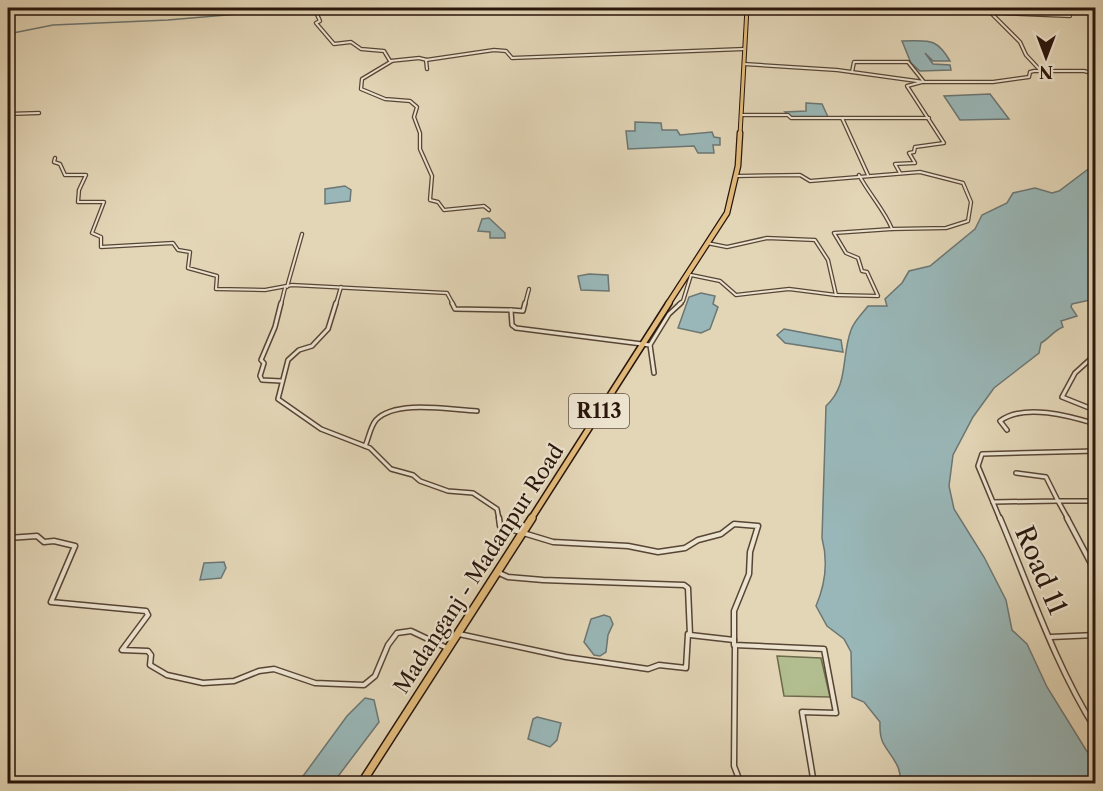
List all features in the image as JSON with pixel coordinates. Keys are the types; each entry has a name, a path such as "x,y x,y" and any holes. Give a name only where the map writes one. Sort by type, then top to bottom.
{"main road":[{"name":"Madanganj - Madanpur Road","path":"361,783 727,213 736,176 746,10"}],"street":[{"path":"314,8 320,21 316,23 334,44 351,42 361,49 384,51 392,61"},
{"path":"707,14 746,10 912,8"},
{"path":"933,8 948,11 970,10 1070,16"},
{"path":"986,8 1020,42 1026,55 1042,71"},
{"path":"489,210 484,206 444,210 438,202 430,200 432,176 420,149 420,133 414,117 417,107 410,101 386,99 361,89 362,79 392,61 419,58 428,60 498,50 506,51 512,58 531,59 639,52 744,49"},
{"path":"427,69 428,60"},
{"path":"852,72 854,62 908,62 924,82"},
{"path":"744,64 852,72 924,82 993,82 1021,78 1029,76 1030,72 1042,71 1079,70 1095,74"},
{"path":"900,173 895,164 915,163 909,153 914,153 915,147 944,143 907,86 924,82"},
{"path":"8,114 39,113"},
{"path":"741,115 929,118"},
{"path":"842,118 847,134 868,175"},
{"path":"55,158 54,162 60,164 65,175 77,173 86,175 79,190 78,202 104,202 92,233 101,237 101,247 117,249 149,242 172,243 178,250 190,252 188,268 217,276 216,289 341,287 447,293 454,308 523,311 529,289"},
{"path":"654,373 650,345 669,315 683,301 688,278 691,275 720,282 736,295 798,289 836,295 878,296 867,272 862,271 858,258 846,253 837,242 835,232 953,227 968,220 971,210 963,182 925,172 868,175 810,182 800,175 736,176"},
{"path":"859,176 875,204 886,214 892,230"},
{"path":"281,381 262,380 260,376 264,363 263,355 275,327 302,234"},
{"path":"707,243 727,247 767,238 815,240 828,260 836,295"},
{"path":"341,287 328,329 312,346 299,350 288,360 278,395 284,405 321,429 328,429 365,446 391,469 413,475 420,481 441,489 473,494 488,501 497,509 500,526 553,542 628,546 671,552 721,534 734,524 758,526 750,552 747,582 734,611 734,766 741,783"},
{"path":"509,309 512,311 512,325 516,328 650,345"},
{"path":"1095,354 1079,368 1062,397 1094,410 1095,402"},
{"path":"365,446 376,420 388,411 414,408 477,411"},
{"path":"1007,430 1000,421 1010,414 1062,414 1095,424"},
{"name":"Road 11","path":"1095,451 982,454 978,466 1081,706 1095,730"},
{"path":"1016,473 1046,477 1095,573"},
{"path":"993,502 1095,501"},
{"path":"8,538 37,536 44,542 54,541 75,546 51,602 146,612 148,615 122,650 148,651 150,665 155,670 193,681 226,683 260,670 274,669 290,671 312,682 364,686 374,678 387,645 396,633 411,631 447,648"},
{"path":"456,633 566,657 648,669 658,665 686,668 687,586 543,580 508,577 495,571"},
{"path":"688,632 694,636 734,643 824,649 836,713 802,712 814,783"},
{"path":"1051,637 1095,635"}],"green space":[{"path":"777,656 821,658 830,697 784,696"}],"water":[{"path":"902,41 925,41 936,44 950,61 933,61 925,53 933,64 950,65 951,70 920,71 911,63"},
{"path":"990,94 1009,119 960,120 944,96"},
{"path":"806,103 822,104 828,117 791,117 785,112 806,111"},
{"path":"635,122 661,123 662,130 677,130 680,135 712,132 714,137 720,138 720,145 713,145 714,153 698,153 694,146 628,149 626,131 635,131"},
{"path":"1095,164 1095,299 1072,304 1071,307 1077,316 1061,321 1063,327 1041,343 1039,353 994,388 973,417 953,455 949,486 954,509 984,557 1006,600 1012,630 1027,644 1047,687 1095,761 1095,783 902,783 898,767 882,741 880,722 864,702 852,697 851,652 844,639 827,626 816,606 825,572 822,538 826,406 833,398 841,380 852,327 868,306 887,306 885,299 902,283 909,271 930,266 975,229 982,215 1007,203 1013,193 1035,188 1052,193 1059,191"},
{"path":"345,186 351,190 350,201 325,204 325,189"},
{"path":"489,218 505,233 505,238 490,238 490,232 478,231 482,219"},
{"path":"608,275 609,291 581,290 578,276"},
{"path":"701,293 715,296 713,304 718,307 710,329 701,333 678,328 689,297"},
{"path":"784,329 841,340 843,352 785,343 777,335"},
{"path":"224,562 226,568 221,578 200,580 204,563"},
{"path":"604,615 610,617 613,624 608,635 606,652 600,656 594,655 584,642 591,619"},
{"path":"365,698 374,700 379,722 333,783 298,783 347,716"},
{"path":"537,717 561,723 557,740 550,747 528,739 533,719"}],"waterway":[{"path":"8,34 53,25 168,20 263,12"}]}
